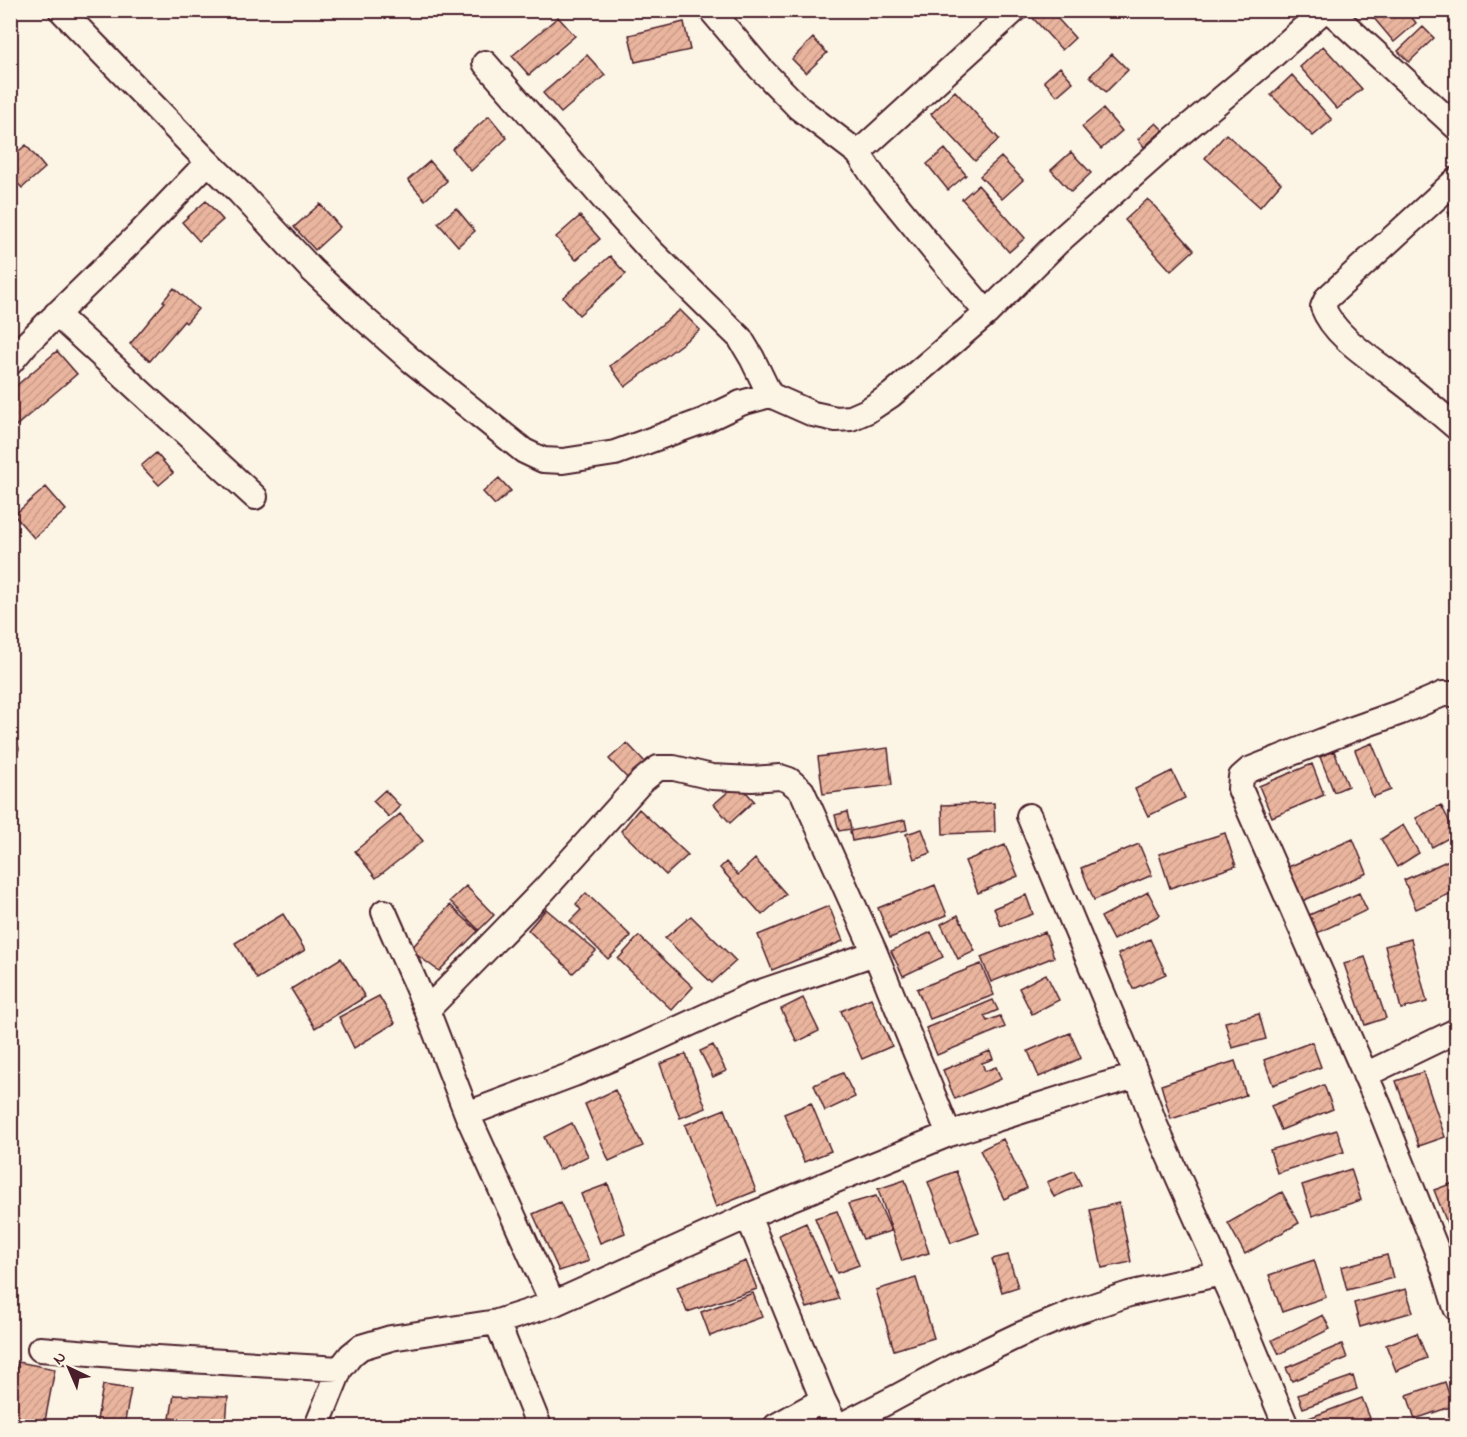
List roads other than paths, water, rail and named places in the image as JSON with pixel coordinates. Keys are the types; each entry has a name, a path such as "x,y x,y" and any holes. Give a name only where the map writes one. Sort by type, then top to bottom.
{"street":[{"path":"61,10 312,270 412,360 524,451 543,460 563,461 615,453 703,421 741,403 770,394"},
{"path":"711,10 760,68 799,108 858,153 874,177 987,313"},
{"path":"858,153 1015,10"},
{"path":"485,63 651,251 740,338 770,394 813,414 836,419 851,418 867,411 891,395 987,313 1067,234 1324,10"},
{"path":"1329,10 1456,127"},
{"path":"10,363 26,344 139,234 208,162"},
{"path":"1456,180 1327,298 1323,307 1327,318 1341,334 1456,427"},
{"path":"56,314 255,497"},
{"path":"1456,694 1443,694 1250,770 1241,777 1240,789 1450,1266 1456,1308"},
{"path":"427,1010 544,890 642,781 658,768 674,768 712,777 780,777 789,780 802,791 875,953 949,1134"},
{"path":"1029,816 1137,1076 1155,1125 1235,1304 1286,1426"},
{"path":"384,912 427,1010 467,1114 553,1304"},
{"path":"467,1114 574,1074 753,995 875,953"},
{"path":"1365,1075 1456,1031"},
{"path":"317,1426 340,1369 351,1354 361,1347 391,1338 497,1322 553,1304 748,1216 949,1134 1104,1084 1137,1076"},
{"path":"748,1216 823,1400 838,1426 958,1364 1075,1312 1129,1294 1221,1273"},
{"path":"497,1322 539,1426"},
{"path":"40,1348 140,1357 340,1369"},
{"path":"776,1426 823,1400"}]}
